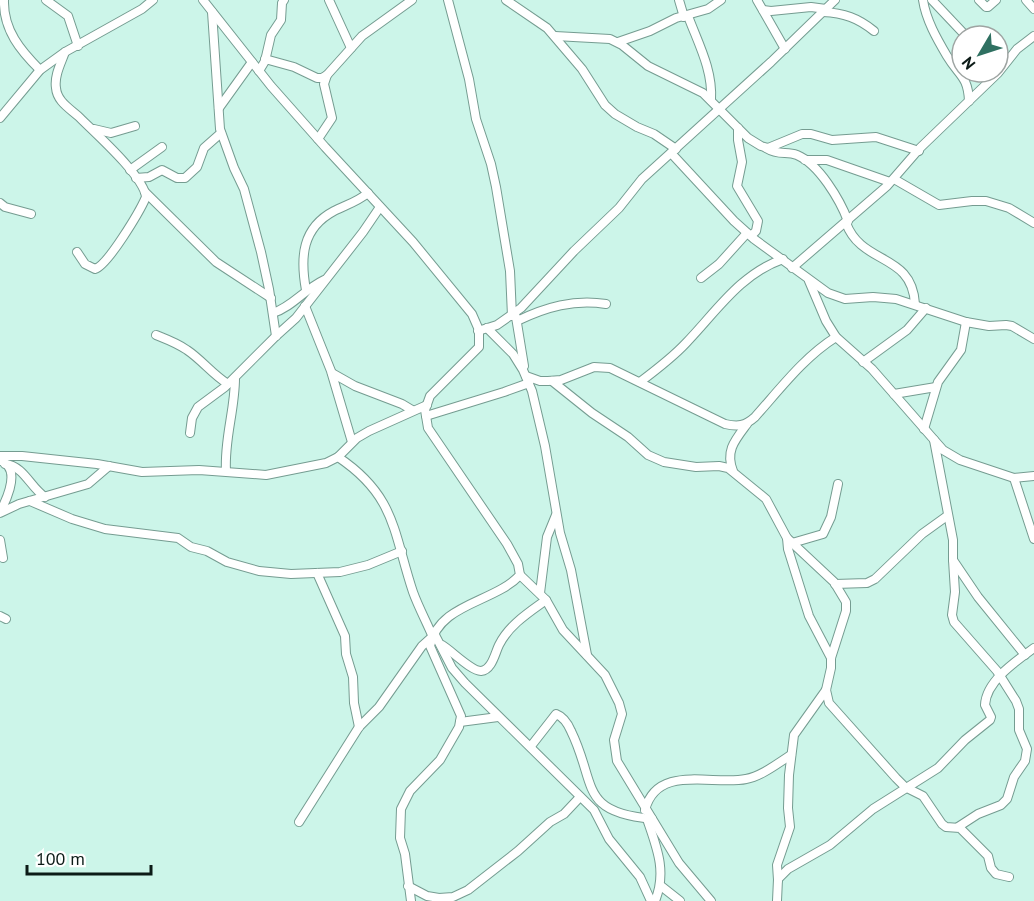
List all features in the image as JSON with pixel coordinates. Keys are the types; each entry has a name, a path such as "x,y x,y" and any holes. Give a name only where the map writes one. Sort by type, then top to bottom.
{"street":[{"path":"4,0 4,15 14,40 22,52 40,70"},
{"path":"46,0 68,16 74,28 78,46"},
{"path":"0,118 40,70 65,52 142,9 153,0"},
{"path":"203,0 318,139 413,242 483,330 513,354 526,377 540,381 552,381 561,380 594,366 610,368 725,424 739,426 747,424"},
{"path":"260,71 272,35 281,20 284,0"},
{"path":"329,0 351,48"},
{"path":"318,139 332,118 324,84 327,75 362,36 412,0"},
{"path":"448,0 469,79 476,119 496,187 526,377 545,446 560,533 571,570 587,655"},
{"path":"506,0 555,36 582,69 605,105 615,114 654,134 673,152 688,173 749,234 809,281 828,293 844,299 873,297 897,299 966,322 989,326 1012,326 1034,339"},
{"path":"679,0 708,69 712,85 711,100"},
{"path":"618,42 708,9 721,0"},
{"path":"749,0 771,11 811,7 842,13 855,18 874,31"},
{"path":"515,316 574,251 619,208 642,179 785,49 835,0"},
{"path":"923,0 931,27 950,59"},
{"path":"932,0 955,24"},
{"path":"979,0 988,7 996,0"},
{"path":"1026,0 1034,9"},
{"path":"760,4 785,49"},
{"path":"212,12 221,132 244,189 261,252 276,336"},
{"path":"555,36 610,39 618,42 648,66 703,93 748,138 773,152 794,154 805,160 821,174 843,208 854,238 864,248 904,273 914,290 915,304"},
{"path":"1010,56 1034,36"},
{"path":"65,52 56,79 58,98 91,128 136,177 145,192 216,262 271,298"},
{"path":"265,58 317,78 327,75"},
{"path":"219,108 252,62"},
{"path":"967,84 969,101"},
{"path":"792,268 892,181 984,84"},
{"path":"91,128 111,133 135,126"},
{"path":"701,278 749,234 756,231 758,221 737,186 742,162 738,128"},
{"path":"136,177 149,177 162,170 177,178 185,178 197,167 204,148 221,132"},
{"path":"766,148 802,134 811,134 832,140 876,137 918,151"},
{"path":"130,170 146,161 162,147"},
{"path":"805,160 827,160 892,181 939,205 986,201 1009,208 1034,223"},
{"path":"77,252 85,264 90,267 95,269 103,265 142,204 145,192"},
{"path":"306,290 304,270 306,239 313,228 330,213 355,203 368,194"},
{"path":"0,203 5,207 31,214"},
{"path":"190,433 192,418 198,407 232,381 296,318 381,207"},
{"path":"640,382 673,357 742,283 768,265 783,260"},
{"path":"273,313 282,310 306,290 326,279"},
{"path":"809,281 826,321 836,337 894,394 944,450 960,460 1014,478 1034,476"},
{"path":"483,330 515,316 573,303 606,304"},
{"path":"305,306 332,373 352,442"},
{"path":"863,362 907,330 926,308"},
{"path":"296,318 315,331"},
{"path":"924,429 936,387 961,350 966,322"},
{"path":"483,330 479,347 430,396 424,410 428,428 507,544 518,564 520,575 543,597 563,630 604,675 619,703 622,714 614,740 617,761 648,816 679,863 711,901"},
{"path":"156,335 188,350 211,373 232,381"},
{"path":"734,472 730,464 733,442 802,365 822,346 836,337"},
{"path":"332,373 355,386 412,410"},
{"path":"426,416 504,392 526,377"},
{"path":"226,471 226,448 233,405 232,381"},
{"path":"552,381 592,413 628,437 648,455 664,462 696,467 719,466 734,472 766,500 790,540 836,584 846,602 846,611 831,658 826,690 795,735 791,755 788,803 790,827 777,865 777,901"},
{"path":"894,394 936,387"},
{"path":"2,460 22,456 142,472 199,470 266,475 326,463 338,457 352,442 369,431 427,405"},
{"path":"826,690 829,703 905,787 923,796 946,827 958,827 978,814 1001,805 1007,799 1014,777 1025,760 1027,749 1019,730 1019,709 1000,676 954,622 952,615 955,592 953,540 933,440"},
{"path":"338,457 362,474 381,499 394,524 413,592 433,635 441,645 452,668 498,717 531,746 594,810 609,839 656,900"},
{"path":"2,460 17,467 45,497"},
{"path":"0,513 8,495 11,477 9,468 2,460"},
{"path":"0,513 30,501 88,484 109,466"},
{"path":"1014,478 1034,539"},
{"path":"790,540 823,534 831,517 838,484"},
{"path":"30,501 72,519 105,529 178,538 191,547 207,551 227,562 259,571 340,572 368,565 402,551"},
{"path":"441,645 480,671 490,665 508,630 543,597 548,537 557,512"},
{"path":"836,584 867,584 922,534 947,516"},
{"path":"0,540 3,558"},
{"path":"790,540 788,549 809,616 831,658"},
{"path":"953,560 978,597 1025,655"},
{"path":"317,573 345,636 359,727"},
{"path":"299,822 359,727 379,707 443,620 506,587 520,575"},
{"path":"411,901 405,854 400,838 401,808 410,791 440,760 453,739 461,716 430,645 433,635"},
{"path":"778,880 788,869 830,845 864,815 938,768 990,720 986,700 990,691 1000,676 1034,648"},
{"path":"531,746 556,714 559,715 566,721 580,748 586,776 598,799 607,808 621,815 648,816"},
{"path":"460,722 498,717"},
{"path":"656,900 661,886 661,868 648,816 647,802 653,794 672,782 687,779 708,781 747,779 791,755"},
{"path":"893,795 896,778"},
{"path":"408,886 427,896 439,898 453,897 468,890 518,851 550,822 564,814 580,797"},
{"path":"958,827 985,852 996,874 1009,877"},
{"path":"661,886 680,901"}]}
